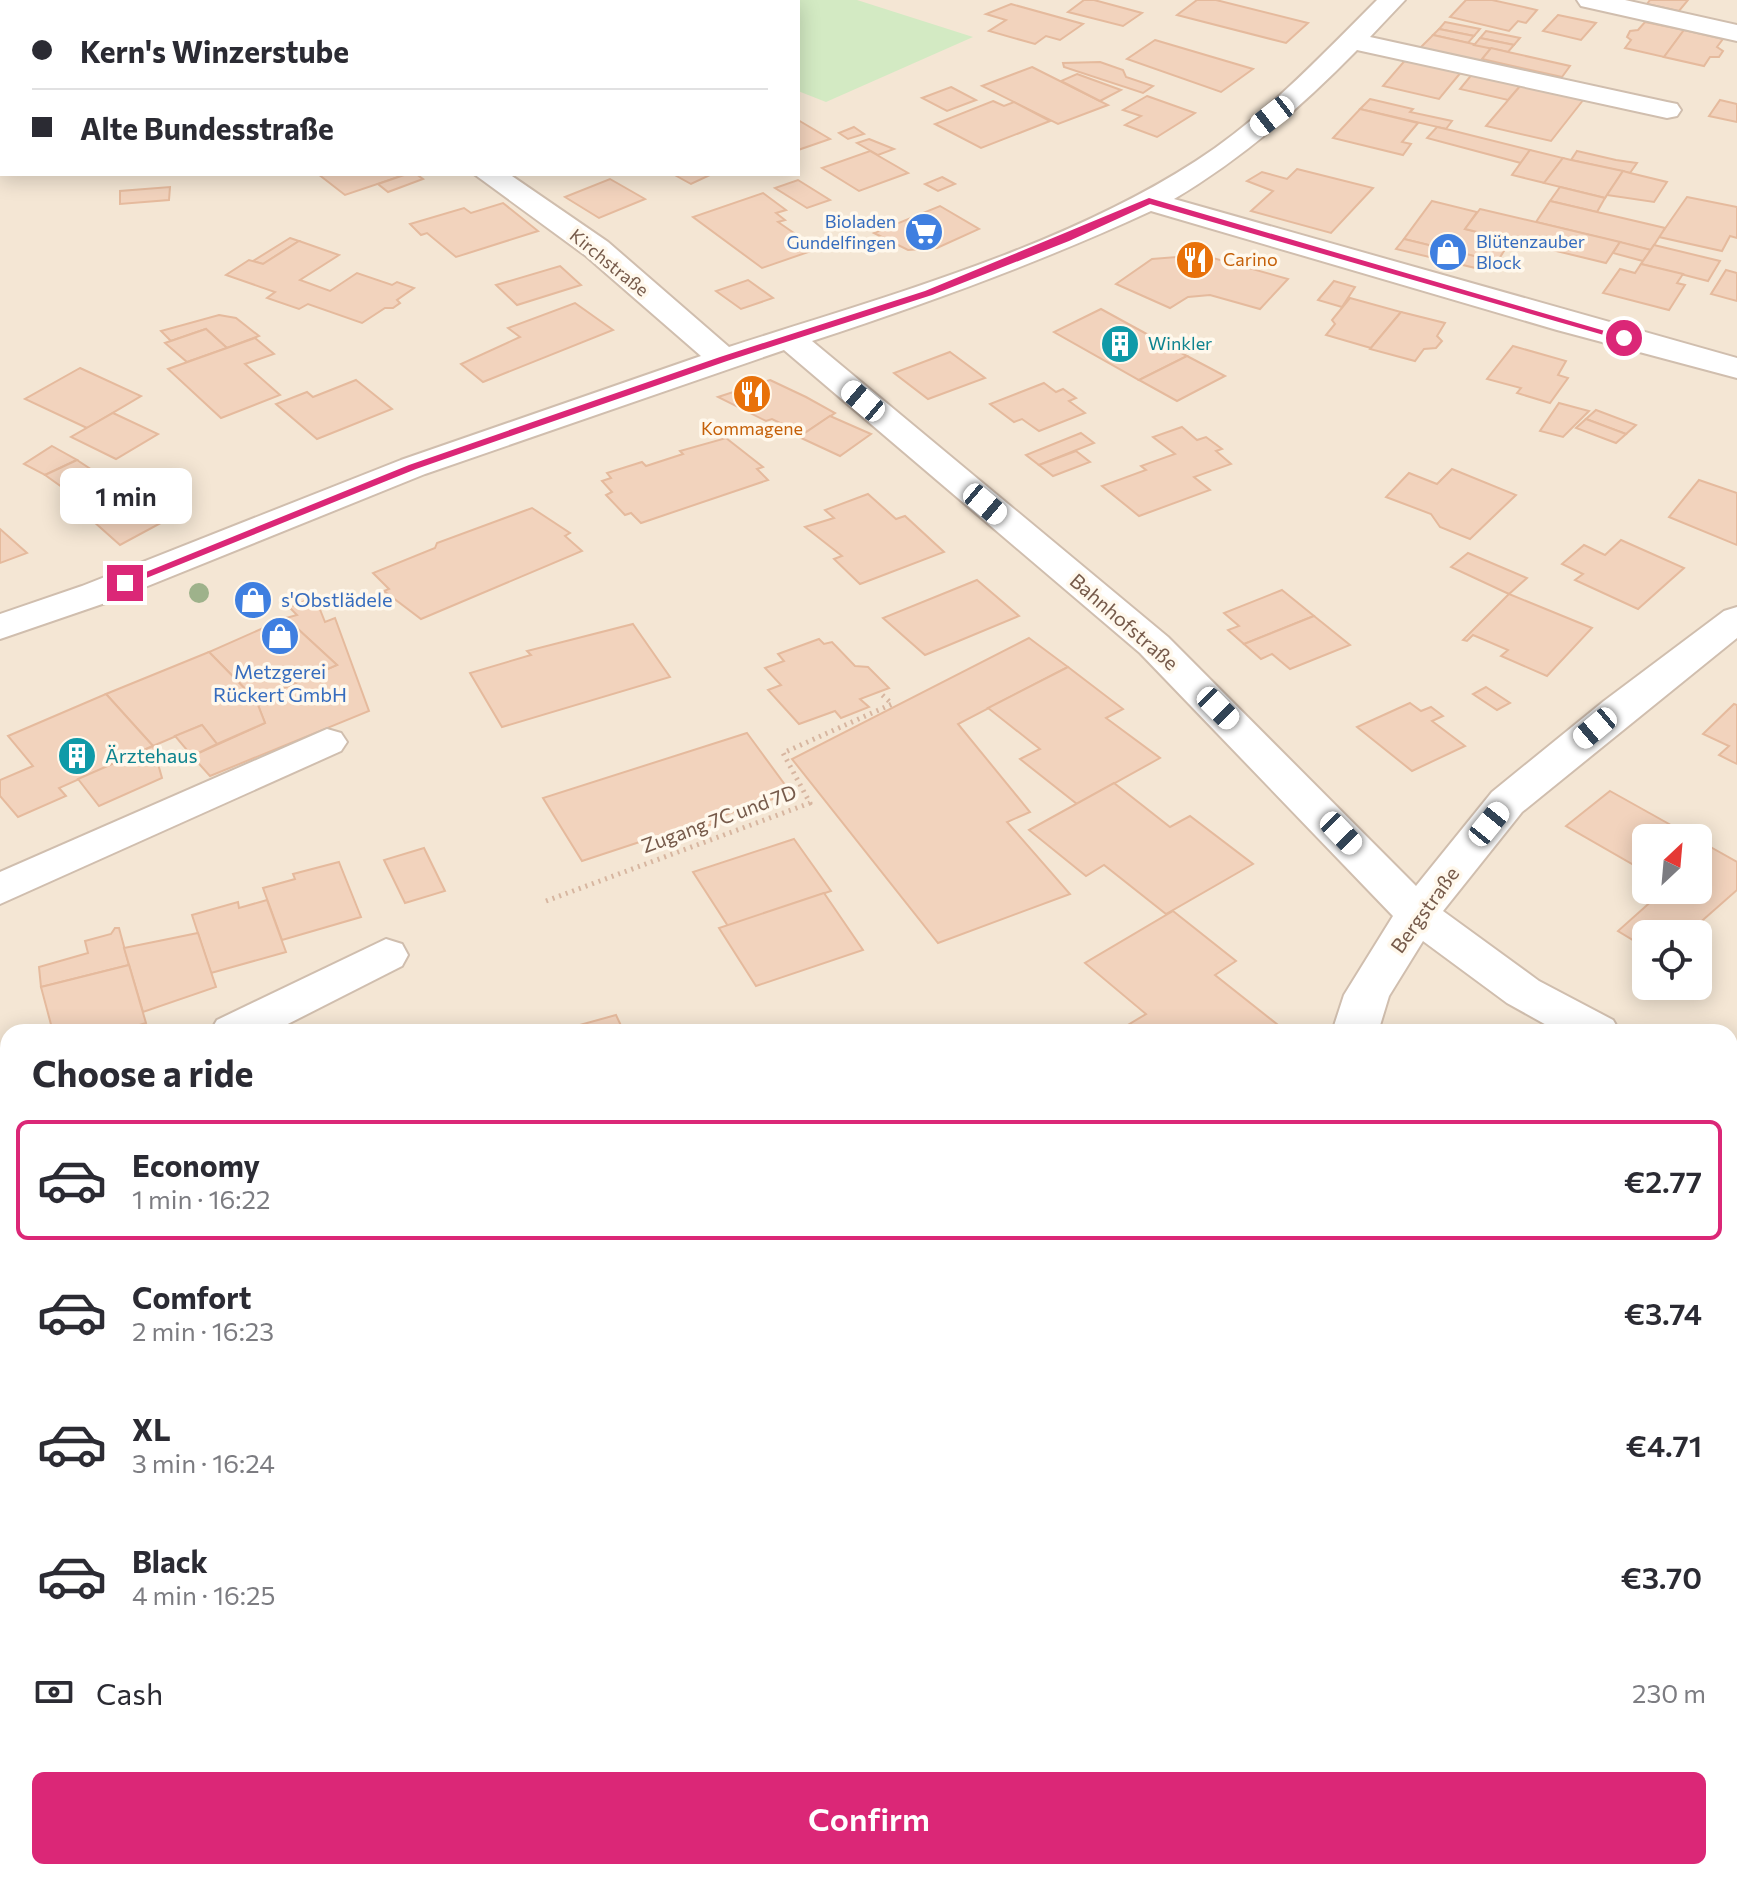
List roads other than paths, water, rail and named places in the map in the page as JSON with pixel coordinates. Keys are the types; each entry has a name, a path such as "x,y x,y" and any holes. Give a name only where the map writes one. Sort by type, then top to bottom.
{"street":[{"path":"0,627 95,594 413,467 724,359 928,293 1066,239 1149,201 1230,149 1293,99 1392,0"},
{"path":"1590,0 1737,33"},
{"path":"1351,41 1667,110"},
{"name":"Kirchstraße","path":"492,176 597,249 724,359"},
{"path":"1149,201 1568,323 1737,368"},
{"name":"Bahnhofstraße","path":"790,339 1154,645 1417,914 1523,992 1582,1024"},
{"name":"Bergstraße","path":"1358,1024 1367,995 1417,914 1507,802 1618,710 1737,619"},
{"path":"0,889 327,742"},
{"path":"249,1024 386,955"}],"place":[{"name":"Bioladen Gundelfingen","path":"924,232"},
{"name":"Blütenzauber Block","path":"1448,252"},
{"name":"Carino","path":"1195,260"},
{"name":"Winkler","path":"1120,344"},
{"name":"Kommagene","path":"752,394"},
{"name":"s'Obstlädele","path":"253,600"},
{"name":"Metzgerei Rückert GmbH","path":"280,636"},
{"name":"Ärztehaus","path":"77,756"}]}
